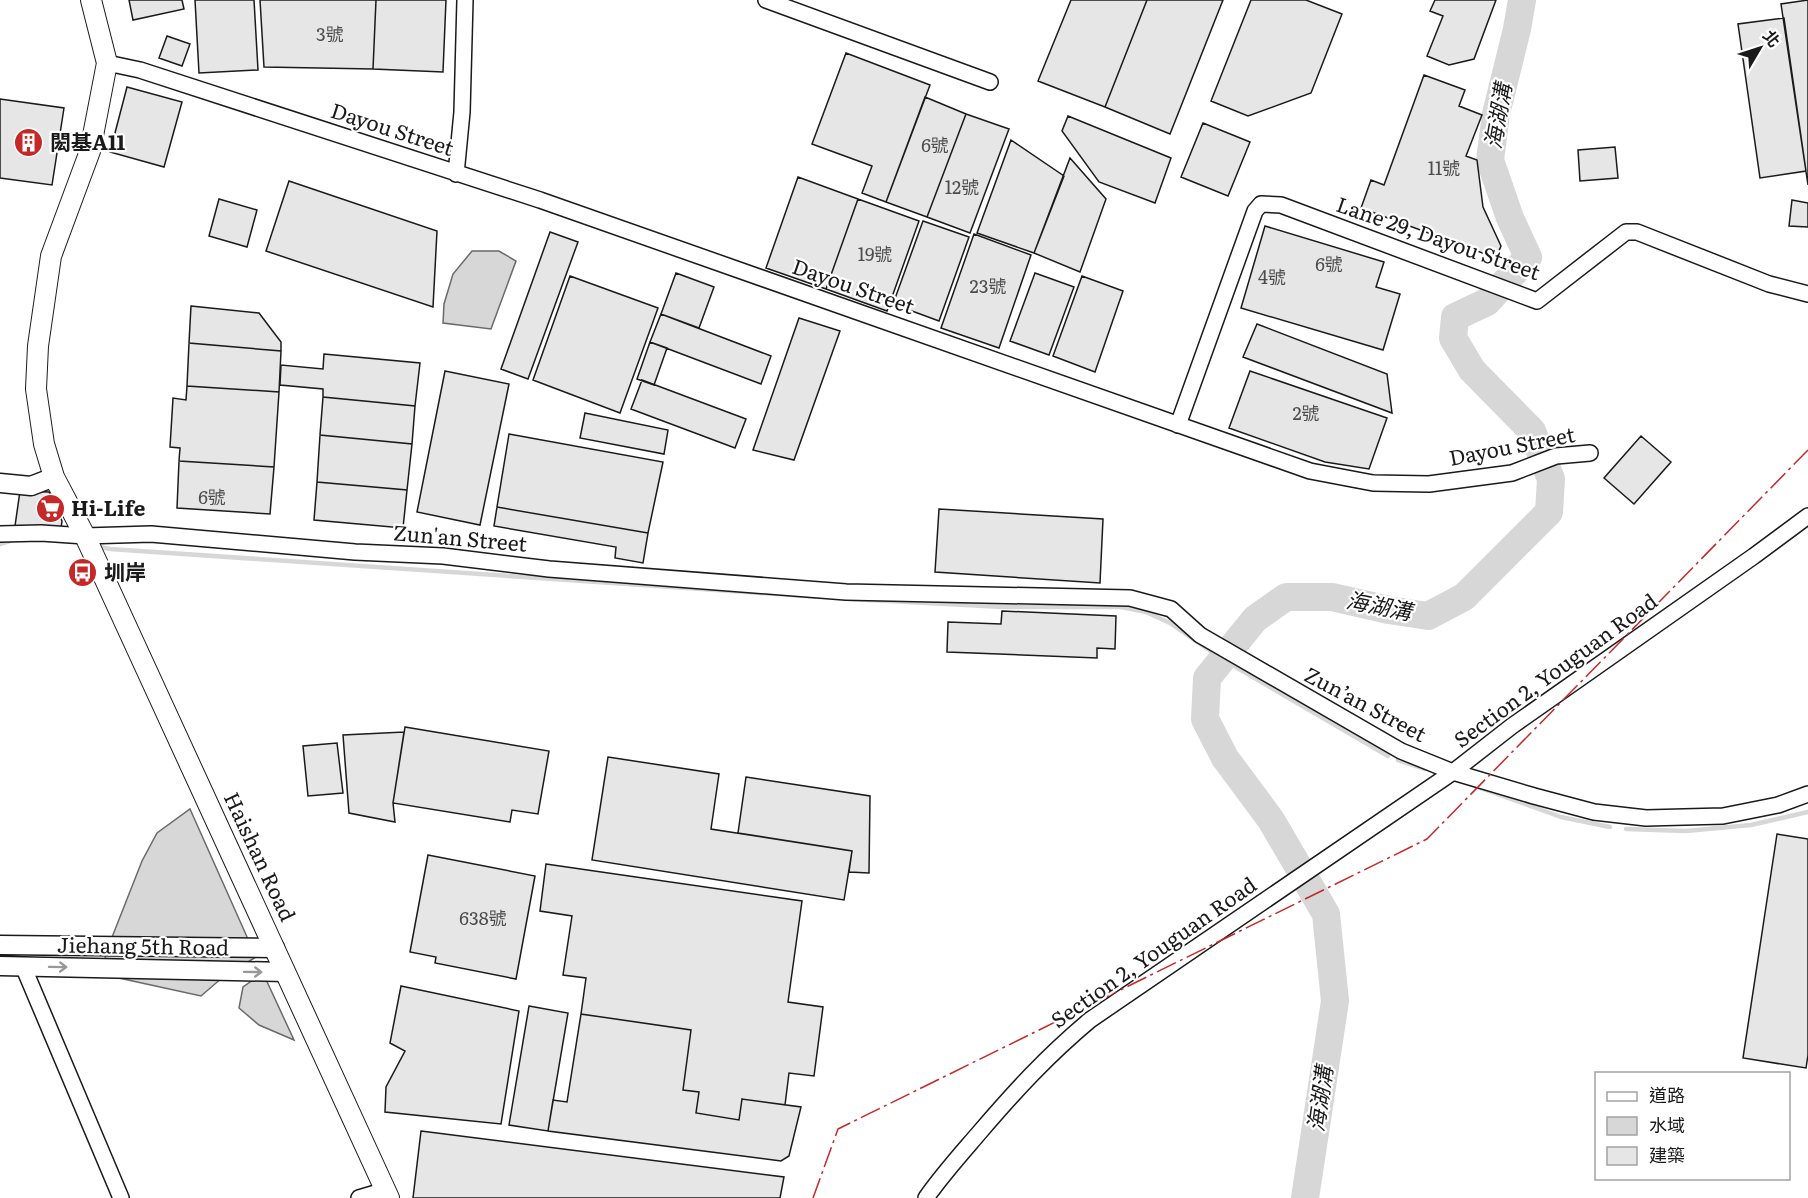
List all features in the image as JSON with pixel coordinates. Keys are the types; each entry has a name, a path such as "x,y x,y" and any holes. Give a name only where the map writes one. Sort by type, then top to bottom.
{"main road":[{"path":"91,0 107,63"},
{"name":"Haishan Road","path":"107,63 90,150 51,256 38,346 36,389 44,444 54,477 85,536 388,1194"}],"street":[{"path":"456,174 462,112 465,0"},
{"path":"772,1 990,82"},
{"name":"Dayou Street","path":"107,63 140,70 540,200 1310,471 1373,483 1430,484 1512,473 1556,456 1590,453"},
{"name":"Lane 29, Dayou Street","path":"1178,425 1255,211 1261,204 1281,206 1536,301 1626,232 1637,232 1769,284 1808,294"},
{"path":"0,483 31,486 54,477"},
{"name":"Section 2, Youguan Road","path":"926,1198 941,1176 1025,1080 1090,1020 1453,772 1512,726 1808,516"},
{"name":"Zun'an Street","path":"0,534 41,533 85,536 151,534 355,552 443,556 549,569 846,592 1130,598 1171,609 1200,635"},
{"name":"Zun’an Street","path":"1200,635 1401,751 1453,772 1594,812 1646,818 1723,816 1778,805 1808,794"},
{"name":"Jiehang 5th Road","path":"0,945 275,948"},
{"name":"Jiehang 5th Road","path":"0,966 285,972"},
{"path":"22,966 121,1198"},
{"path":"360,1198 388,1194"}],"water":[{"path":"472,251 499,251 516,261 491,329 443,323 444,304 453,274"},
{"path":"190,809 256,957 223,977 201,996 119,978 107,970 105,955 142,861 157,833"},
{"path":"263,973 294,1040 259,1025 239,1008 243,987"}],"building":[{"path":"129,0 182,0 184,9 133,20"},
{"path":"195,0 254,0 258,70 199,73"},
{"path":"260,0 376,0 373,69 264,67"},
{"path":"376,0 446,0 443,72 373,69"},
{"path":"1071,0 1147,0 1105,107 1038,81"},
{"path":"1147,0 1223,0 1170,134 1105,107"},
{"path":"1251,0 1306,0 1342,14 1311,93 1248,116 1211,101"},
{"path":"1435,0 1496,0 1474,59 1449,65 1427,56 1443,16 1430,11"},
{"path":"1808,0 1808,185 1781,4"},
{"path":"1784,18 1806,171 1760,178 1738,24"},
{"path":"167,36 190,44 182,66 159,58"},
{"path":"846,53 930,85 886,202 862,193 872,166 812,144"},
{"path":"1424,75 1465,90 1459,106 1482,115 1466,156 1477,160 1483,207 1501,246 1496,258 1361,208 1371,180 1384,185"},
{"path":"127,87 182,102 164,167 110,152"},
{"path":"925,97 966,114 927,217 886,202"},
{"name":"閎基A11","path":"0,99 64,108 52,185 0,178"},
{"path":"966,114 1009,129 970,233 927,217"},
{"path":"1068,116 1171,158 1155,203 1099,182 1062,131"},
{"path":"1203,123 1250,142 1228,196 1181,177"},
{"path":"1011,140 1064,176 1034,253 977,233"},
{"path":"1615,147 1618,178 1580,181 1578,150"},
{"path":"1070,158 1106,199 1080,272 1034,253"},
{"path":"798,177 858,199 826,289 766,268"},
{"path":"289,181 437,231 433,307 266,251"},
{"path":"219,199 257,210 247,247 209,236"},
{"path":"858,199 919,221 887,311 826,289"},
{"path":"1792,200 1808,203 1808,227 1789,226"},
{"path":"923,221 969,237 939,321 893,304"},
{"path":"1265,226 1384,262 1376,287 1400,294 1383,350 1241,308"},
{"path":"550,232 578,242 528,379 501,369"},
{"path":"974,234 1031,255 999,348 941,328"},
{"path":"676,273 714,287 699,328 661,314"},
{"path":"1035,273 1074,287 1049,355 1010,341"},
{"path":"570,276 658,308 620,413 533,380"},
{"path":"1082,276 1123,291 1095,372 1053,356"},
{"path":"191,306 259,313 281,342 281,351 189,343"},
{"path":"661,314 771,356 761,384 650,342"},
{"path":"799,318 840,331 794,460 753,450"},
{"path":"1257,324 1387,374 1392,413 1243,357"},
{"path":"650,342 667,348 654,385 637,379"},
{"path":"189,343 281,351 279,392 187,386"},
{"path":"324,354 420,363 415,406 323,397 323,389 280,385 281,365 323,369"},
{"path":"445,371 509,384 480,525 417,512"},
{"path":"1250,371 1387,418 1369,469 1325,462 1229,428"},
{"path":"642,380 746,419 735,448 631,409"},
{"path":"187,386 279,392 274,467 179,461 180,448 170,447 173,398 186,400"},
{"path":"323,397 415,406 412,444 320,435"},
{"path":"585,413 668,430 664,454 580,438"},
{"path":"509,434 663,462 648,533 497,507"},
{"path":"320,435 412,444 407,490 317,482"},
{"path":"1641,436 1671,462 1634,504 1604,478"},
{"path":"179,461 274,467 270,514 177,508"},
{"path":"317,482 407,490 403,528 314,520"},
{"path":"20,491 49,492 62,521 61,528 15,526"},
{"path":"497,507 648,533 643,563 615,558 616,547 494,526"},
{"path":"939,509 1103,519 1100,583 935,572"},
{"path":"1002,611 1116,616 1115,649 1097,648 1097,658 947,652 948,622 1001,624"},
{"path":"405,727 549,751 538,814 512,810 510,822 393,803"},
{"path":"404,732 393,803 395,822 349,813 343,735"},
{"path":"337,743 343,793 308,796 303,746"},
{"path":"608,757 719,774 711,829 852,851 844,900 592,860"},
{"path":"746,777 870,796 869,873 849,872 852,851 738,833"},
{"path":"1777,834 1808,839 1808,1055 1806,1068 1743,1058"},
{"path":"428,855 535,876 516,979 435,963 436,957 410,952"},
{"path":"546,864 802,901 788,1002 823,1007 814,1076 789,1073 785,1105 742,1099 739,1120 696,1113 699,1092 683,1090 691,1030 581,1014 586,978 563,975 572,916 540,911"},
{"path":"401,986 519,1011 501,1124 385,1112 386,1087 405,1051 390,1043"},
{"path":"529,1006 568,1013 548,1131 509,1125"},
{"path":"581,1014 691,1030 683,1090 699,1092 696,1113 739,1120 742,1099 801,1107 789,1156 781,1161 548,1131 553,1100 567,1102"},
{"path":"421,1131 784,1177 780,1198 413,1198"}],"waterway":[{"name":"海湖溝","path":"1305,1198 1335,1001 1326,914 1271,820 1225,758 1205,719 1207,678 1255,619 1286,597 1332,597 1428,616 1464,597 1549,512 1551,479 1532,431 1472,370 1453,338 1455,317 1487,302 1528,257 1510,218 1490,160 1496,114 1522,0"},
{"path":"0,544 13,540"},
{"path":"95,546 110,549 820,597"},
{"path":"849,599 1004,607 1121,607 1146,612 1170,623 1222,659 1388,756"},
{"path":"1398,760 1425,769"},
{"path":"1475,786 1561,817 1610,827"},
{"path":"1626,829 1686,831 1751,825 1808,812"}],"power":[{"path":"813,1198 838,1129 1427,839 1808,450"}],"place":[{"name":"閎基A11","path":"29,143"},
{"name":"Hi-Life","path":"50,509"},
{"name":"圳岸","path":"83,573"}]}
